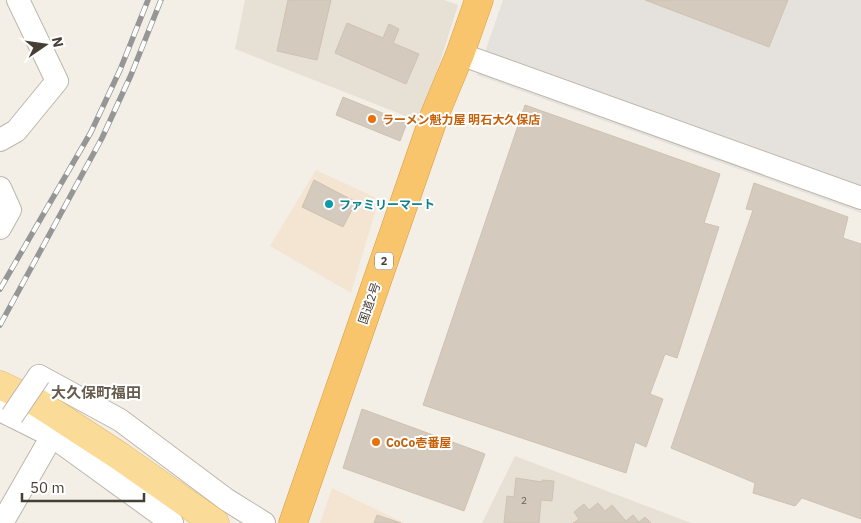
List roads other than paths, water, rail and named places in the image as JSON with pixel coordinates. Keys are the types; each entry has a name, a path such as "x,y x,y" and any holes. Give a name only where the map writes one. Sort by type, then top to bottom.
{"highway":[{"name":"国道2号","path":"293,523 435,114 460,54 479,0"}],"main road":[{"path":"0,385 38,403 121,457 215,523"}],"street":[{"path":"0,140 16,132 57,81 18,0"},
{"path":"460,54 861,198"},
{"path":"0,188 10,210 0,228"},
{"path":"172,523 52,436 6,413 38,376 120,420 228,500 264,523"},
{"path":"2,523 52,436"}],"railway":[{"path":"0,289 91,132 120,70 148,0"},
{"path":"0,325 102,138 131,75 161,0"}],"place":[{"name":"ラーメン魁力屋 明石大久保店","path":"372,119"},
{"name":"ファミリーマート","path":"329,204"},
{"name":"CoCo壱番屋","path":"376,442"}],"district":[{"name":"大久保町福田","path":"96,392"}]}
